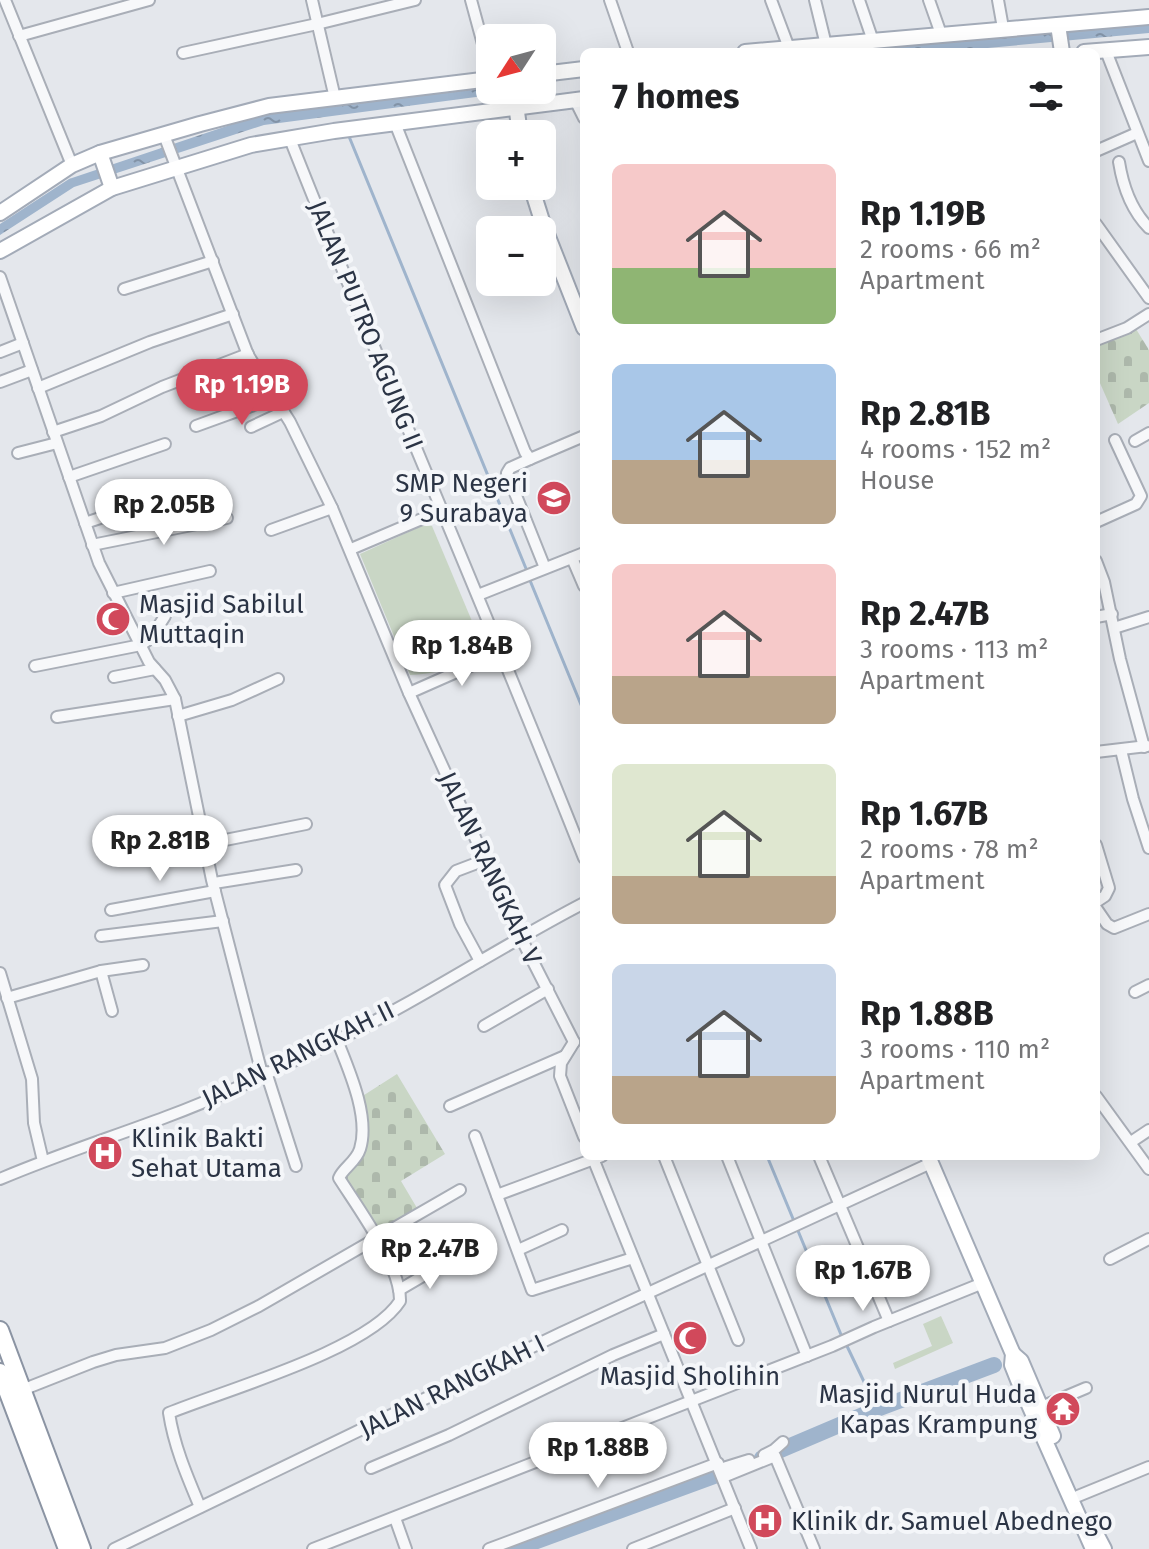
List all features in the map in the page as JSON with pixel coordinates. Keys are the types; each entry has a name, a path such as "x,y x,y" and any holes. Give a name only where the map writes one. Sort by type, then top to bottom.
{"highway":[{"path":"0,1330 82,1549"},
{"path":"0,1373 67,1549"}],"main road":[{"path":"789,48 863,45 941,34 1149,17"},
{"path":"1058,26 1061,48"},
{"path":"1100,51 1149,47"},
{"path":"556,72 580,69"},
{"path":"0,213 72,165 269,106 476,81"},
{"path":"556,100 580,99"},
{"path":"0,251 111,185 251,145 499,104"},
{"path":"102,158 111,185"},
{"path":"535,200 580,318"},
{"path":"929,1160 1013,1354 1021,1361 1104,1549"},
{"path":"1013,1354 1012,1365 1018,1380 1093,1549"}],"street":[{"path":"5,0 72,165"},
{"path":"19,36 149,0"},
{"path":"312,0 335,98"},
{"path":"183,53 415,0"},
{"path":"471,0 478,24"},
{"path":"610,0 627,48"},
{"path":"771,0 789,48"},
{"path":"815,0 826,45"},
{"path":"859,0 863,45"},
{"path":"929,0 941,34"},
{"path":"998,0 1003,28"},
{"path":"1106,51 1149,161"},
{"path":"395,123 454,277 530,459"},
{"path":"1100,149 1137,133"},
{"name":"JALAN RANGKAH V","path":"164,137 248,354 283,412 332,508 409,693 520,936 579,1040"},
{"name":"JALAN PUTRO AGUNG II","path":"290,139 502,652"},
{"path":"1119,162 1122,181 1133,209 1149,228"},
{"path":"1100,230 1149,298"},
{"path":"124,289 213,261"},
{"path":"0,277 92,545 141,645 175,699 214,887 264,1073 296,1166"},
{"path":"38,388 150,342 233,314"},
{"path":"1100,338 1127,328 1149,314"},
{"path":"0,352 23,343"},
{"path":"18,453 162,387 248,354"},
{"path":"0,382 32,370"},
{"path":"196,426 273,395"},
{"path":"251,427 283,412"},
{"path":"1135,441 1149,433"},
{"path":"535,572 507,473 510,468 580,438"},
{"path":"1100,520 1136,504 1141,496 1115,440"},
{"path":"69,477 165,444"},
{"path":"85,523 164,497"},
{"path":"271,530 332,508"},
{"path":"351,549 443,510"},
{"path":"92,545 227,518"},
{"path":"478,595 580,555"},
{"path":"572,558 580,577"},
{"path":"113,593 210,571"},
{"path":"1100,574 1146,746 1100,752"},
{"path":"1100,616 1112,614"},
{"path":"35,666 141,645 154,634 165,616"},
{"path":"1114,628 1149,617"},
{"path":"409,693 502,652 580,848"},
{"path":"114,677 155,669"},
{"path":"178,716 232,700 278,679"},
{"path":"57,717 175,699"},
{"path":"1121,750 1149,848"},
{"path":"205,844 306,824"},
{"path":"1100,858 1109,888 1100,899"},
{"path":"480,961 460,924 445,885 456,871 485,860"},
{"path":"111,910 296,870"},
{"name":"JALAN RANGKAH II","path":"0,1179 168,1116 337,1040 580,905"},
{"path":"1100,914 1114,928 1149,914"},
{"path":"101,936 223,921"},
{"path":"7,998 101,971 143,965"},
{"path":"101,971 112,1011"},
{"path":"0,973 32,1079 34,1123 43,1161"},
{"path":"1135,992 1149,985"},
{"path":"484,1026 548,989"},
{"path":"200,1507 177,1455 178,1443 169,1413 317,1358 355,1339 400,1301 399,1290 377,1238 339,1178 358,1153 361,1132 358,1097 337,1040"},
{"path":"579,1040 565,1056 560,1068 561,1082 580,1127"},
{"path":"450,1106 565,1056"},
{"path":"1100,1101 1149,1169"},
{"path":"1131,1142 1149,1130"},
{"path":"475,1136 532,1290 633,1258"},
{"path":"497,1195 588,1160"},
{"path":"597,1160 633,1258 751,1549"},
{"path":"666,1160 738,1340"},
{"path":"729,1160 807,1356"},
{"path":"821,1160 889,1321"},
{"name":"JALAN RANGKAH I","path":"114,1549 929,1160"},
{"path":"22,1390 93,1362 116,1355 165,1348 198,1336 259,1306 460,1190"},
{"path":"518,1250 562,1230"},
{"path":"1110,1259 1149,1239"},
{"path":"399,1290 445,1263"},
{"path":"313,1549 807,1356 983,1283"},
{"path":"371,1468 664,1334"},
{"path":"1041,1407 1086,1388"},
{"path":"489,1549 771,1452 783,1442"},
{"path":"720,1469 753,1465 775,1456 814,1549"},
{"path":"1078,1496 1149,1467"},
{"path":"633,1549 735,1508"},
{"path":"395,1518 406,1549"},
{"path":"664,1536 669,1549"}],"green space":[{"path":"1136,329 1149,350 1149,403 1118,424 1100,383 1100,342"},
{"path":"426,524 432,526 482,645 468,659 450,668 410,675 360,554"},
{"path":"397,1074 445,1154 401,1181 417,1208 378,1234 342,1177 356,1162 361,1097"},
{"path":"941,1316 953,1343 895,1369 893,1363 932,1346 923,1324"}],"water":[{"path":"1149,25 1149,33 987,48 860,48"},
{"path":"476,87 476,97 264,125 74,187 0,235 0,224 69,179 263,114"}],"waterway":[{"path":"348,134 527,571"},
{"path":"529,578 580,702"},
{"path":"769,1160 842,1337"},
{"path":"846,1344 877,1409"},
{"path":"762,1458 877,1409 994,1365"},
{"path":"515,1549 736,1468"}],"place":[{"name":"SMP Negeri 9 Surabaya","path":"554,498"},
{"name":"Masjid Sabilul Muttaqin","path":"113,619"},
{"name":"Klinik Bakti Sehat Utama","path":"105,1153"},
{"name":"Masjid Sholihin","path":"690,1338"},
{"name":"Masjid Nurul Huda Kapas Krampung","path":"1063,1409"},
{"name":"Klinik dr. Samuel Abednego","path":"765,1521"}]}
